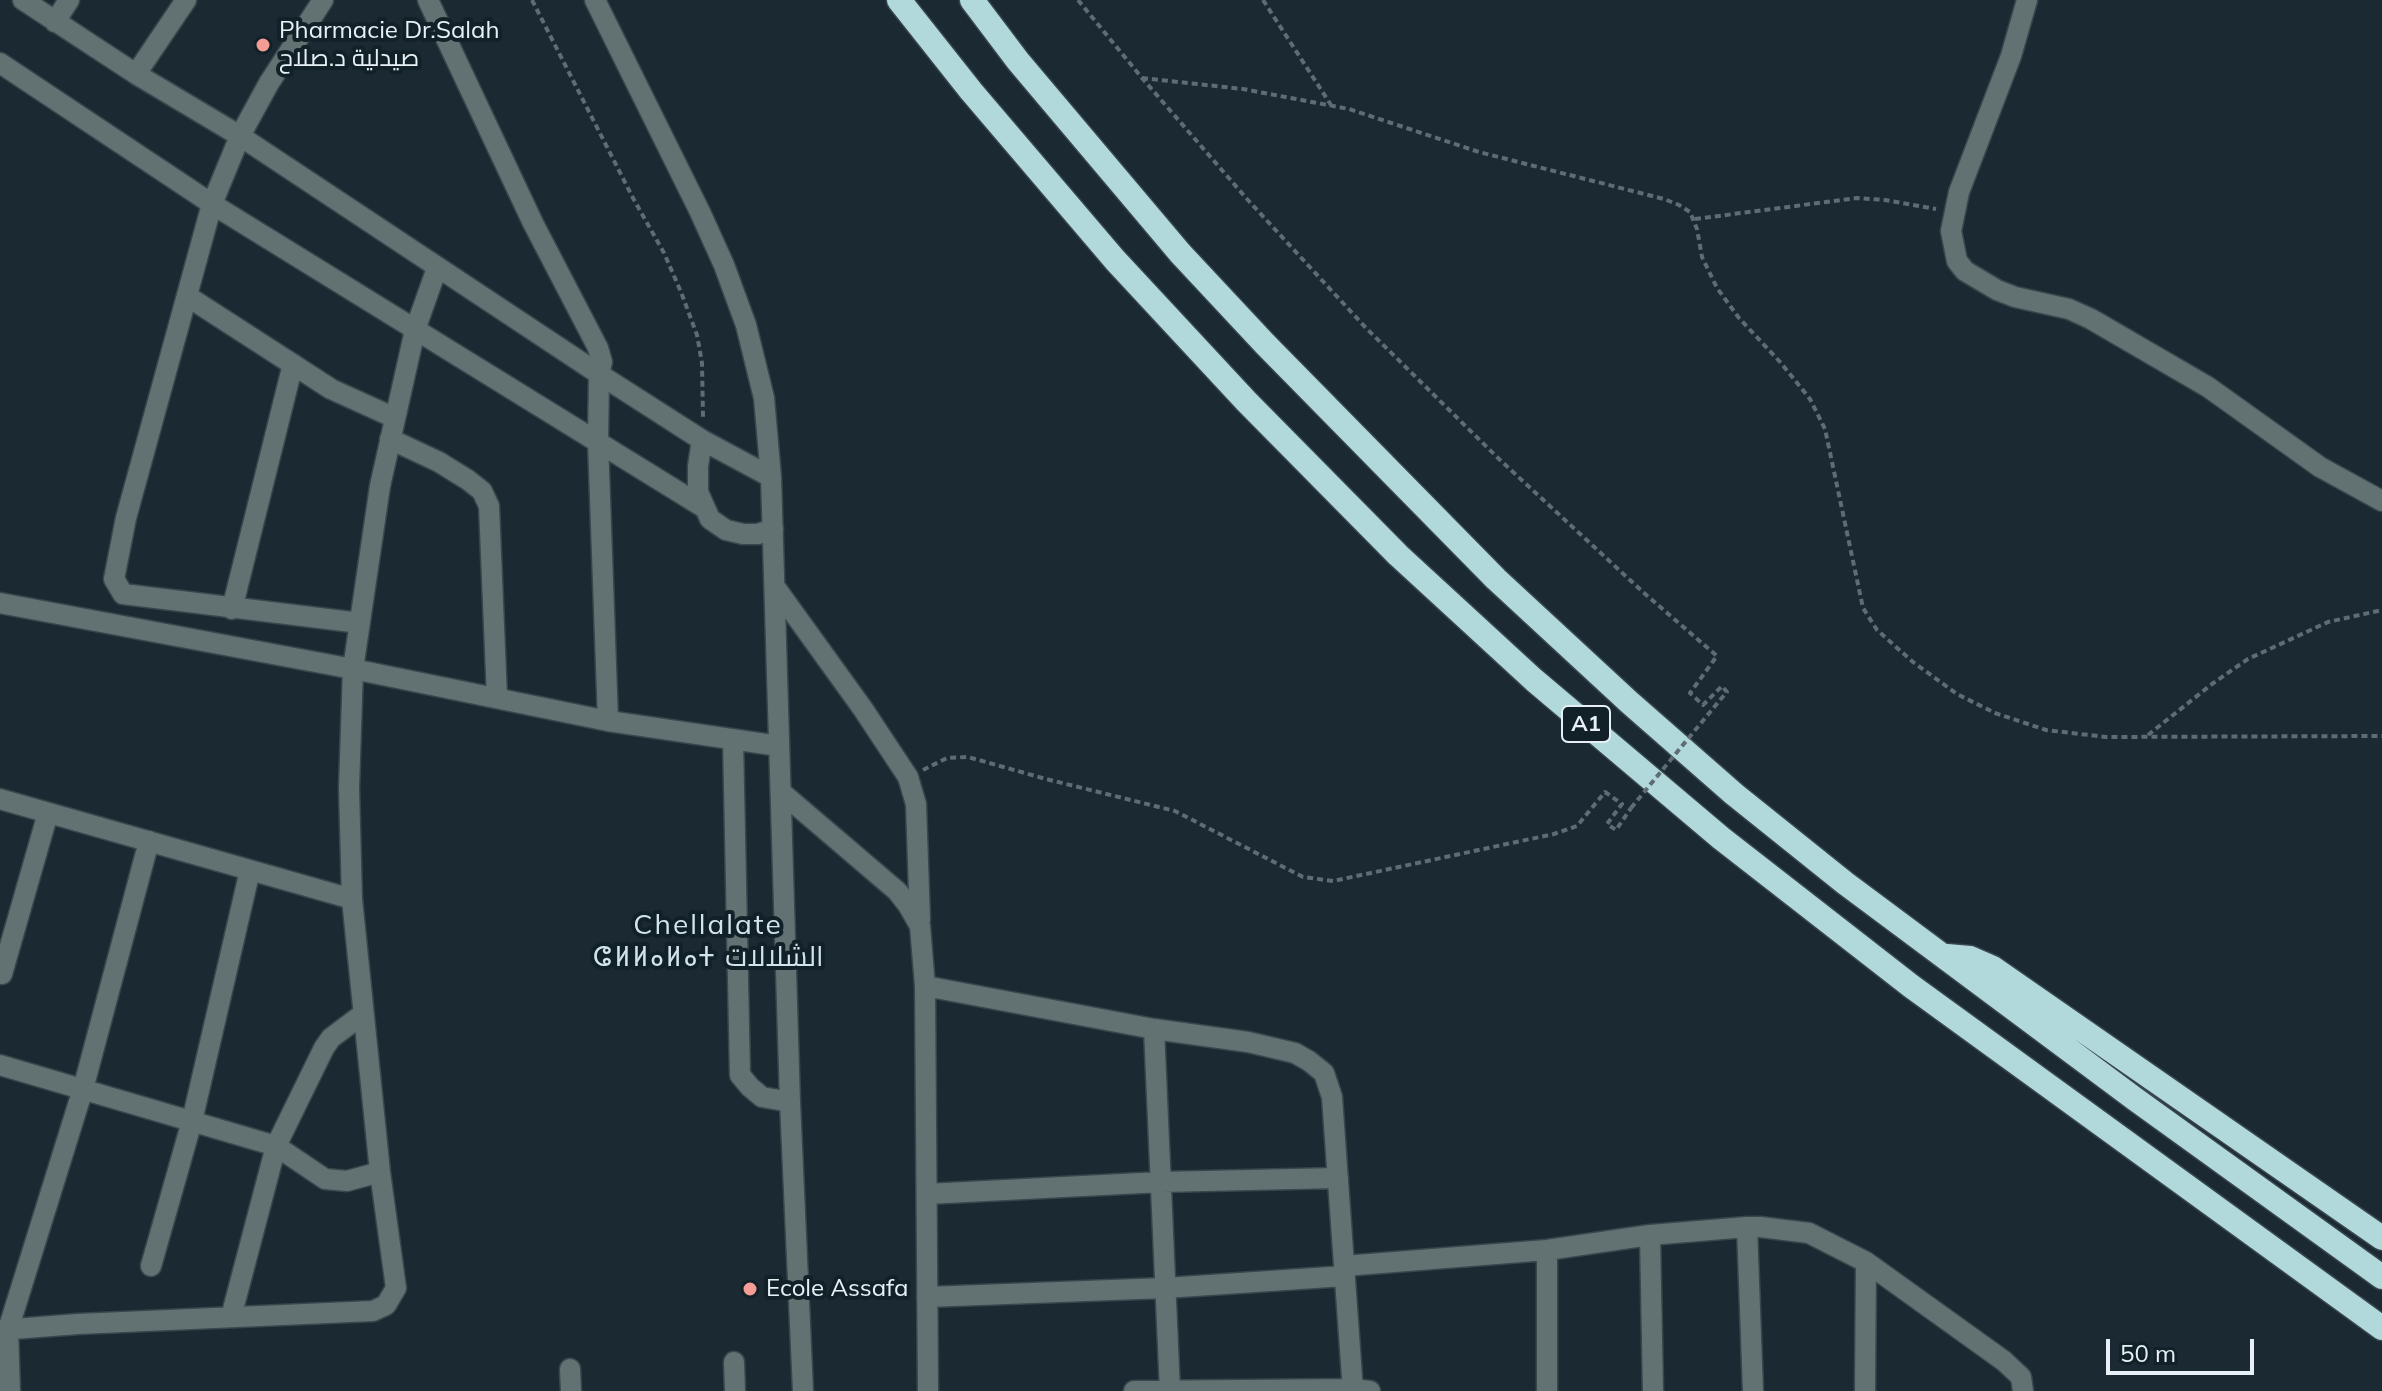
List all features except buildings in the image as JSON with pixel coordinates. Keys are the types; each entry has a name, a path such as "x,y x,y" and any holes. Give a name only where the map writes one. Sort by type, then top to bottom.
{"highway":[{"name":"A1","path":"899,0 971,91 1115,260 1226,380 1398,555 1523,669 1721,838 1911,986 2382,1328"},
{"name":"A1","path":"972,0 1018,61 1180,253 1265,344 1496,579 1629,702 1734,794 1845,883 2135,1099 2382,1277"},
{"path":"1945,956 1970,958 1993,968 2382,1238"}],"street":[{"path":"23,0 136,74 240,136 702,440 771,477"},
{"path":"55,22 69,0"},
{"path":"136,74 186,0"},
{"path":"323,0 240,136 212,204 126,518 114,579 123,594 360,623"},
{"path":"428,0 533,223 598,348 602,362 598,442 608,721"},
{"path":"595,0 724,265 746,325 764,398 771,477 790,1102 803,1391"},
{"path":"2027,0 2006,69 1966,171 1954,213 1951,231 1957,261 1965,271 2006,293 2069,309 2091,319 2208,387 2320,467 2382,501"},
{"path":"0,63 212,204 703,507"},
{"path":"4,1330 373,1311 392,1298 397,1282 380,1172 352,899 349,788 353,669 380,486 392,428 415,330 437,268"},
{"path":"187,296 392,428 482,491 489,506 497,698"},
{"path":"232,609 293,364"},
{"path":"702,440 698,492 710,519 726,530 743,534 758,534 773,529"},
{"path":"775,587 908,777 916,804 925,986 928,1391"},
{"path":"0,603 353,669 608,721 779,746"},
{"path":"733,739 740,1075 762,1097 790,1102"},
{"path":"781,792 897,891 920,926"},
{"path":"0,799 352,899"},
{"path":"2,974 48,813"},
{"path":"10,1391 4,1330 83,1089 149,841"},
{"path":"151,1266 192,1121 250,870"},
{"path":"925,986 1154,1029 1248,1042 1295,1053 1324,1073 1332,1097 1344,1271 1359,1390 1134,1391"},
{"path":"231,1317 276,1146 324,1048 331,1038 363,1014"},
{"path":"1154,1029 1170,1390"},
{"path":"0,1065 276,1146 325,1179 347,1181 380,1172"},
{"path":"927,1194 1161,1182 1338,1178"},
{"path":"927,1297 1165,1288 1747,1227 1809,1233 1866,1262 2015,1371 2021,1377 2023,1391"},
{"path":"1747,1227 1753,1391"},
{"path":"1650,1235 1653,1391"},
{"path":"1547,1250 1547,1391"},
{"path":"1865,1391 1866,1262"},
{"path":"734,1362 735,1391"},
{"path":"570,1369 571,1391"}],"path":[{"path":"532,0 664,253 681,292 697,335 702,363 702,440"},
{"path":"908,777 947,758 968,757 1175,811 1303,877 1333,881 1554,834 1577,826 1605,792 1622,804 1607,824 1616,830 1727,692 1722,686 1703,705 1690,693 1717,656 1499,459 1366,328 1247,199 1078,0"},
{"path":"1263,0 1331,105"},
{"path":"1142,78 1228,86 1349,109 1479,152 1664,199 1690,212 1695,219 1702,257 1717,288 1739,318 1810,399 1825,429 1863,608 1877,630 1913,662 1957,694 1995,713 2046,730 2106,737 2382,736"},
{"path":"1695,219 1857,198 1954,213"},
{"path":"2148,735 2248,659 2328,622 2382,610"}],"place":[{"name":"Pharmacie Dr.Salah صيدلية د.صلاح","path":"263,45"},
{"name":"Ecole Assafa","path":"750,1289"}],"district":[{"name":"Chellalate ⵛⵍⵍⴰⵍⴰⵜ الشلالات","path":"708,942"}]}
